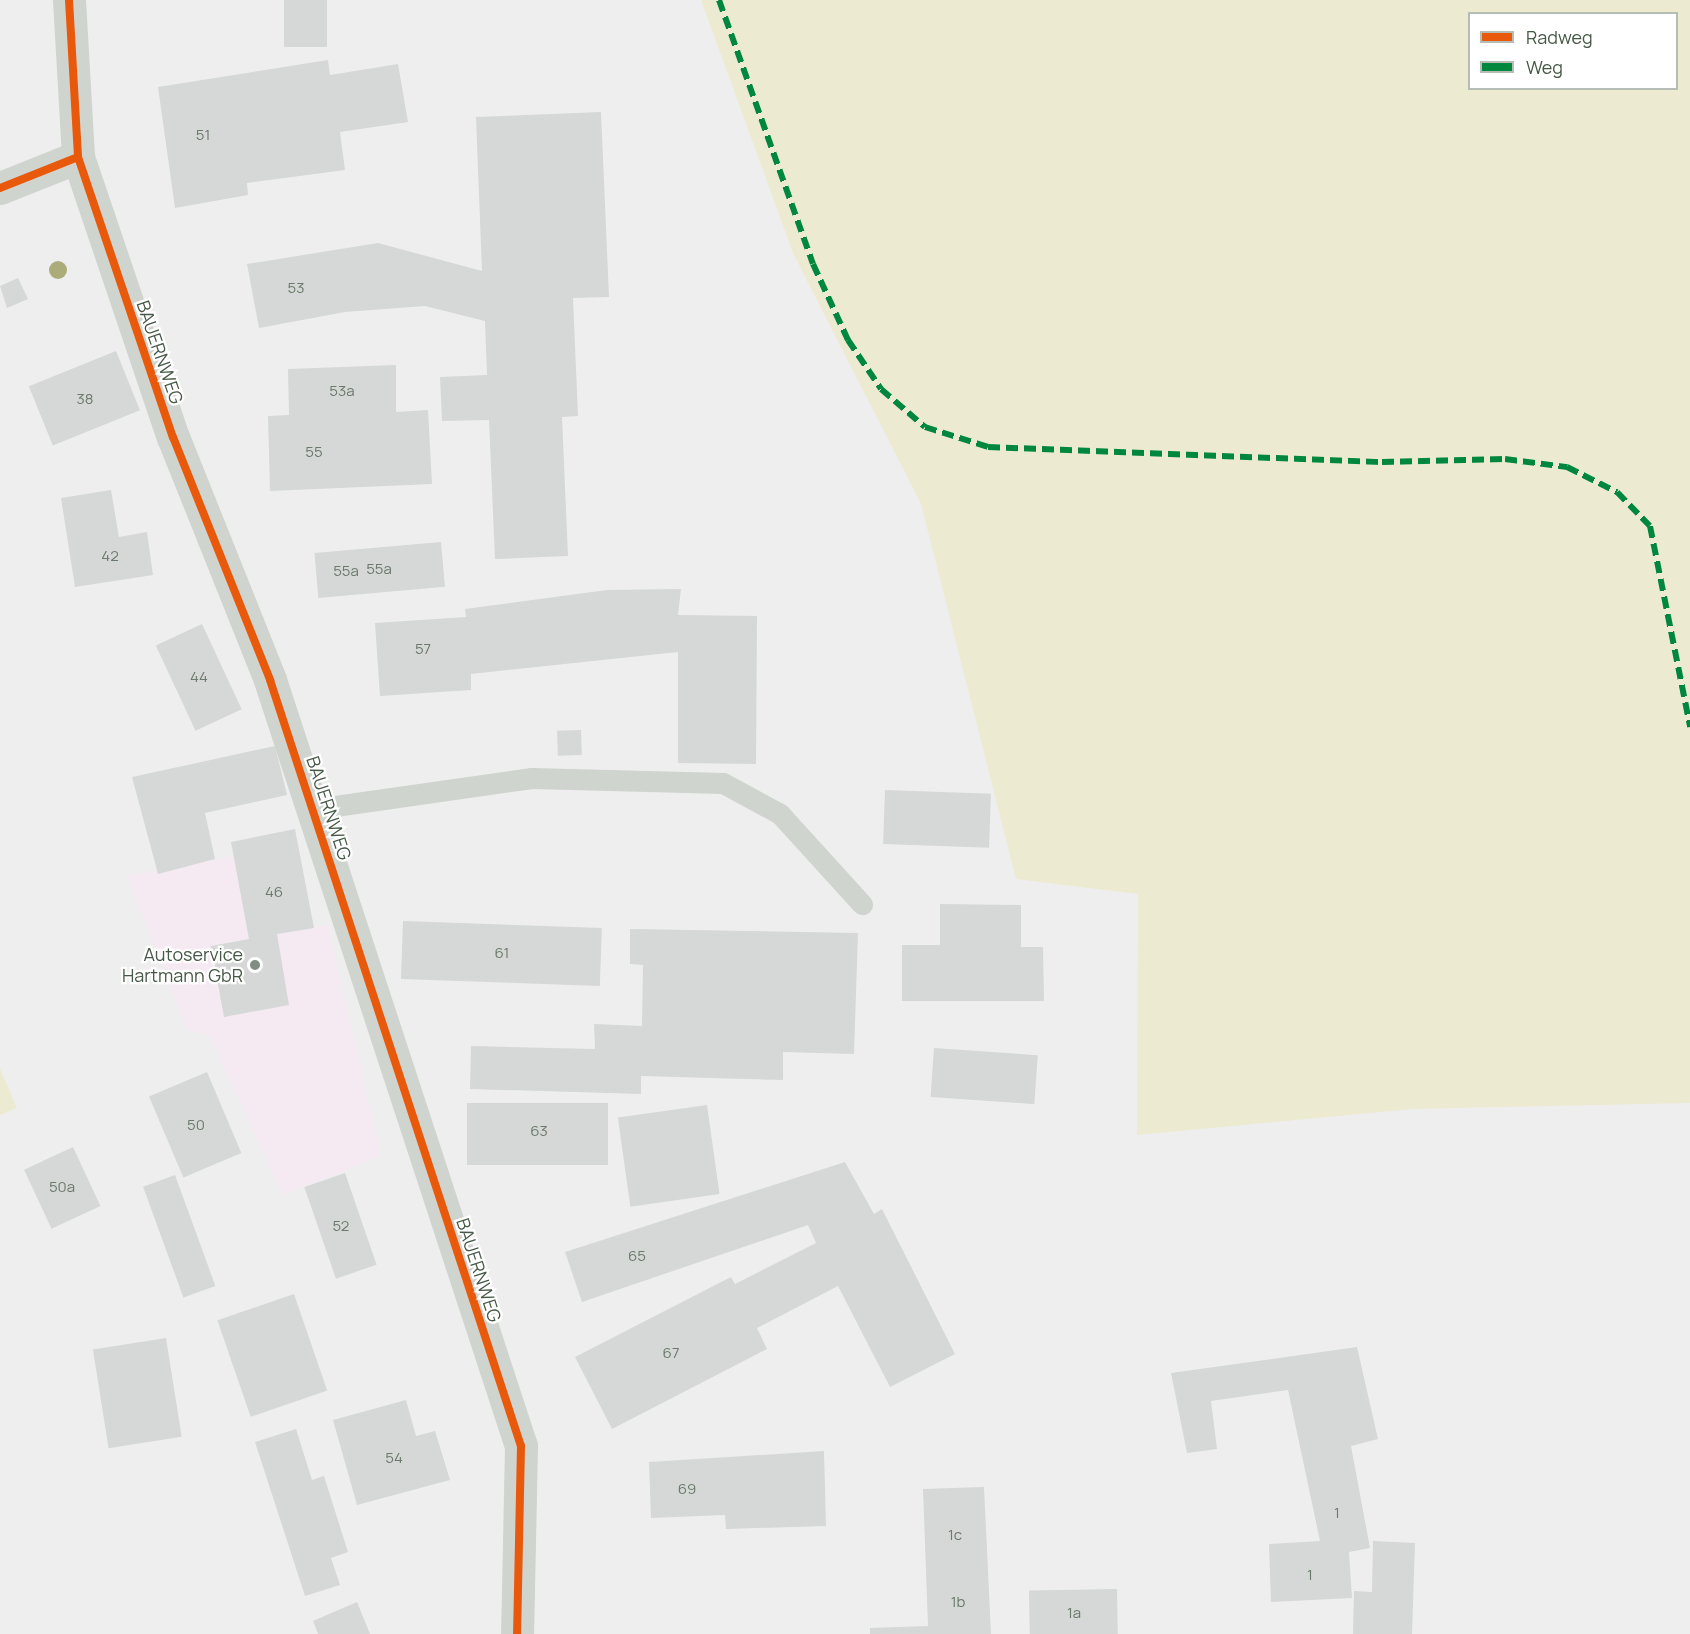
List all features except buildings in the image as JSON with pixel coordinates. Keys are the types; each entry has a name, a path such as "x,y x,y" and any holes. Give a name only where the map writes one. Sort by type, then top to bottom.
{"street":[{"name":"BAUERNWEG","path":"69,0 78,157 173,437 270,680 314,809 520,1446 517,1634"},
{"path":"0,188 78,157"}],"lane":[{"path":"314,809 532,778 723,783 780,814 862,904"}],"shaded area":[{"path":"701,0 1690,0 1690,1103 1412,1109 1137,1135 1138,894 1016,879 921,504 793,253"},
{"path":"234,856 249,939 328,925 381,1156 283,1195 209,1035 187,1029 127,876"},
{"path":"0,1069 17,1108 0,1115"}],"marked path":[{"path":"719,0 813,264 848,340 881,389 925,427 988,447 1382,462 1505,459 1567,467 1617,492 1650,526 1690,727"}],"cycle path":[{"path":"69,0 78,157 173,437 270,680 521,1446 517,1634"},
{"path":"0,188 78,157"}],"place":[{"name":"Autoservice Hartmann GbR","path":"255,965"}]}
